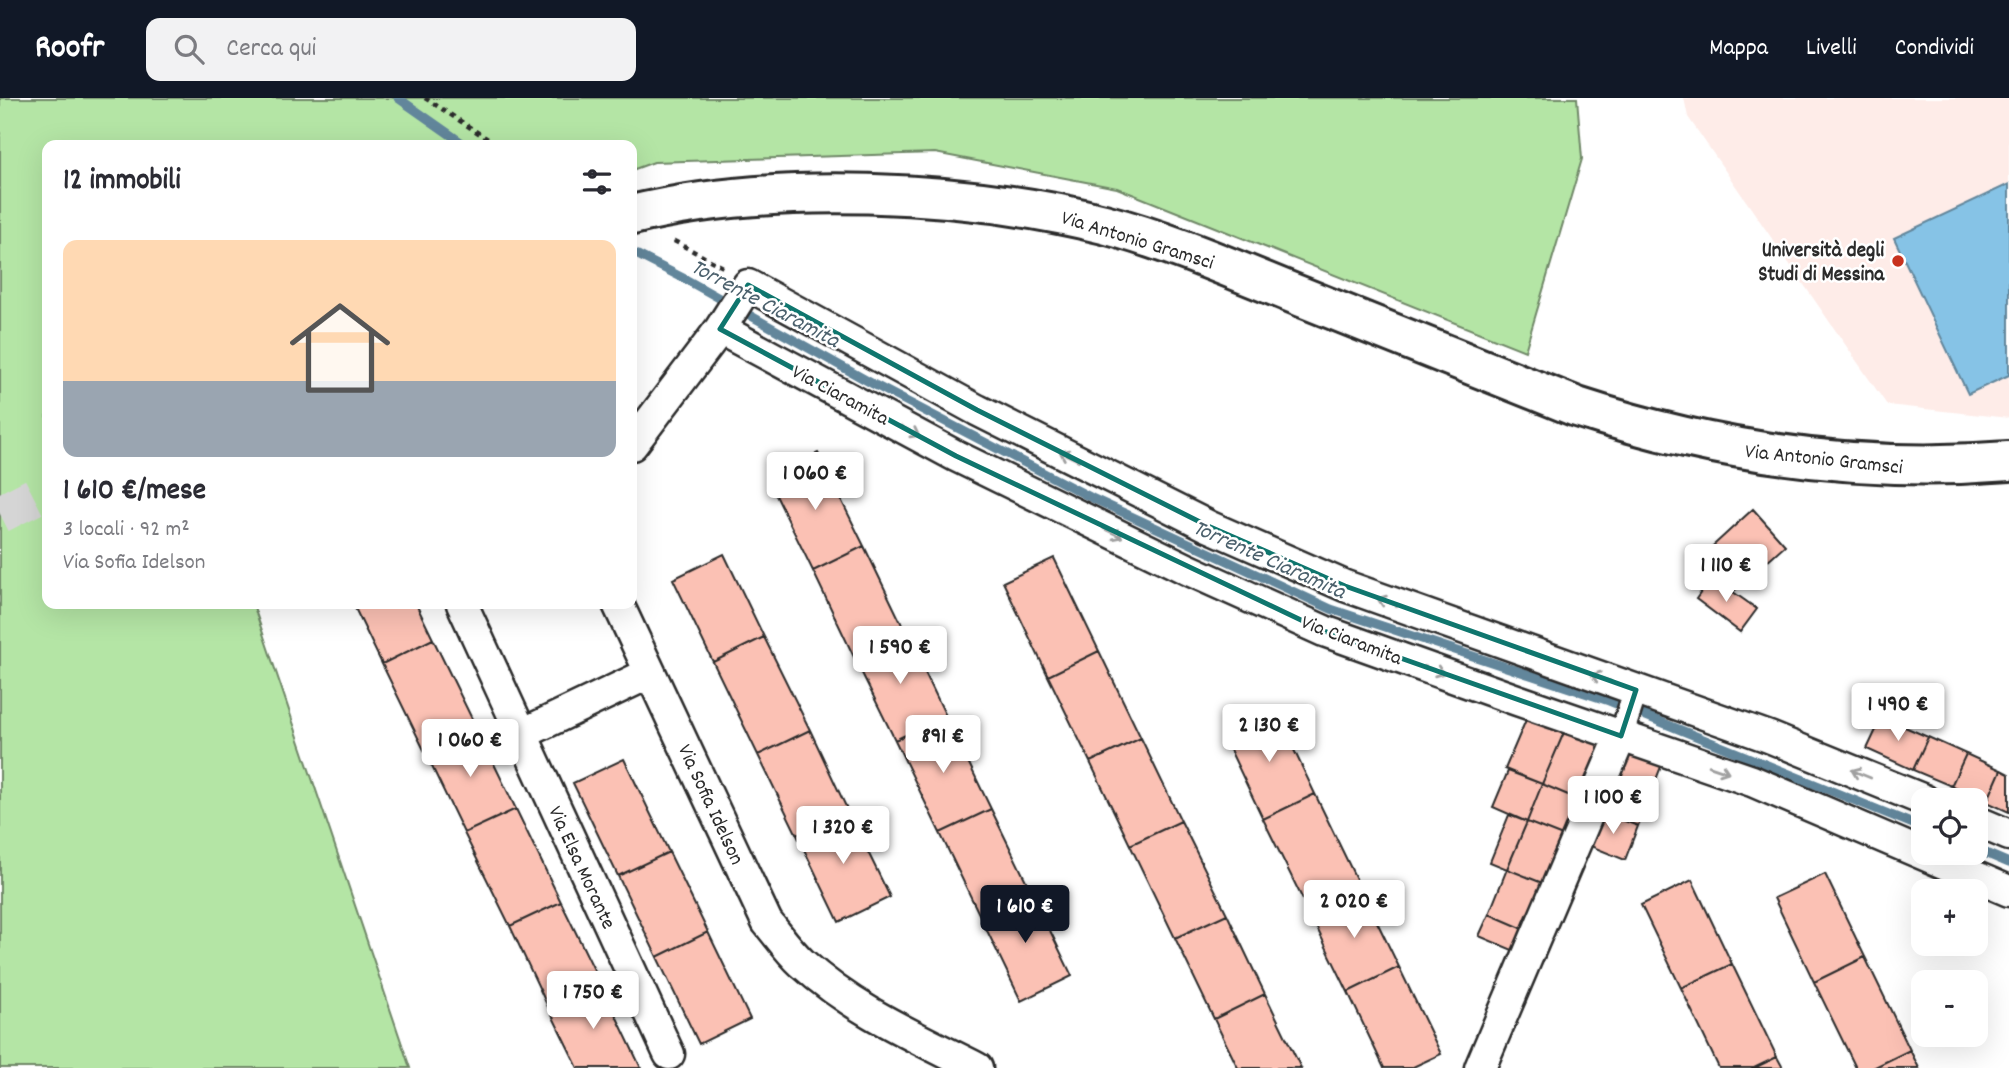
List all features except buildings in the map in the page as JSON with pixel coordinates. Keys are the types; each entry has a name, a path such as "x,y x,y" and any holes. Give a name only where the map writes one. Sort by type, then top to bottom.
{"main road":[{"name":"Via Antonio Gramsci","path":"637,214 753,197 820,195 927,197 1023,208 1106,225 1188,251 1577,407 1641,428 1730,448 1866,464 1917,466 2009,461"}],"street":[{"path":"637,438 720,329 748,285 977,410 1208,526 1345,586 1769,737 1911,795"},
{"name":"Via Ciaramita","path":"720,329 956,456 1187,569 1324,631 1752,781 2009,891"},
{"name":"Via Elsa Morante","path":"463,609 669,1054"},
{"name":"Via Sofia Idelson","path":"620,609 767,922 799,961 825,983 870,1014 977,1068"},
{"path":"1517,700 1529,653"},
{"path":"522,734 650,673"},
{"path":"1480,1068 1621,736 1636,690"},
{"path":"1988,826 2009,835"}],"path":[{"path":"425,98 489,140"},
{"path":"665,237 732,271 748,285"}],"highlighted area":[{"path":"748,285 977,410 1208,526 1345,586 1636,690 1621,736 1324,631 956,456 720,329"}],"shaded area":[{"name":"Università degli Studi di Messina","path":"1684,98 2009,98 2009,418 1887,405 1688,117"}],"green space":[{"path":"0,98 1577,98 1582,159 1525,351 1117,188 935,153 654,162 637,168 637,140 42,140 42,609 255,609 410,1068 0,1068"}],"water":[{"path":"2009,184 2009,375 1968,394 1894,238"}],"waterway":[{"name":"Torrente Ciaramita","path":"398,98 458,140"},
{"name":"Torrente Ciaramita","path":"637,255 873,384 1092,498 1331,609 1609,701 1911,823"},
{"name":"Torrente Ciaramita","path":"1988,854 2009,863"}],"tunnel":[{"path":"0,514 42,493"}],"place":[{"name":"Università degli Studi di Messina","path":"1898,261"}]}
